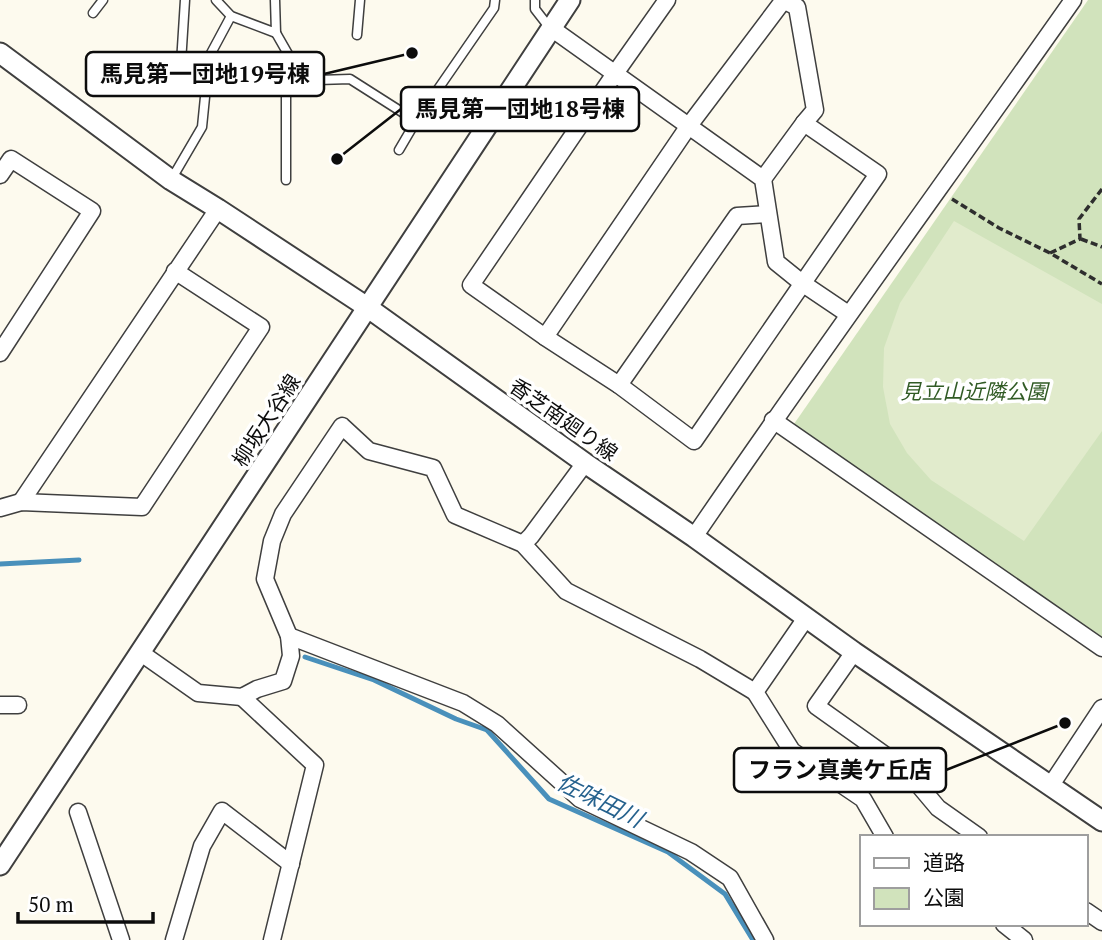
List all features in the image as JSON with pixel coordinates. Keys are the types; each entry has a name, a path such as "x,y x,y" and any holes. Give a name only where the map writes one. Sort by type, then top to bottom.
{"street":[{"name":"柳坂大谷線","path":"0,865 570,0"},
{"path":"667,0 471,285 619,385 694,441 878,174 804,122"},
{"path":"694,537 773,420 1073,0"},
{"path":"545,337 688,127 783,1 797,7 815,110 763,179 776,262 848,314"},
{"path":"551,29 763,179"},
{"name":"香芝南廻り線","path":"0,54 171,180 367,307 854,652 1102,821"},
{"path":"0,175 11,159 92,211 0,353"},
{"path":"21,502 218,209"},
{"path":"619,385 737,216 768,214"},
{"path":"0,508 21,502 142,507 261,327 175,271"},
{"path":"773,420 1102,648"},
{"path":"141,653 198,693 242,697 257,688 283,681 291,656 289,636 265,579 272,541 283,514 342,426 369,451 433,468 454,515 523,544 566,591 701,659 755,692 792,751 863,799 884,835"},
{"path":"523,544 585,463"},
{"path":"755,692 806,618"},
{"path":"289,636 463,703 497,724 580,799 691,852 730,878 765,940"},
{"path":"854,652 816,706 906,771 938,808 976,835"},
{"path":"242,697 315,765 272,940"},
{"path":"0,705 18,705"},
{"path":"1051,785 1102,708"},
{"path":"174,940 202,846 222,811 290,864"},
{"path":"78,812 121,940"},
{"path":"1006,926 1024,940"}],"lane":[{"path":"93,13 103,0"},
{"path":"181,63 185,0"},
{"path":"216,0 231,16 276,33"},
{"path":"275,0 276,33 288,54 286,180"},
{"path":"357,35 360,0"},
{"path":"399,150 494,8 495,0"},
{"path":"535,0 535,9 551,29"},
{"path":"171,180 202,127 209,57 231,16"},
{"path":"286,82 350,79 416,121"}],"path":[{"path":"1080,239 1079,219 1102,189"},
{"path":"939,191 999,228 1050,253 1102,284"},
{"path":"1050,253 1080,239 1102,247"}],"green space":[{"name":"見立山近隣公園","path":"1088,0 1102,0 1102,640 794,424"},
{"path":"954,221 1102,304 1102,431 1024,541 931,480 907,453 890,424 883,387 884,348 900,303"}],"waterway":[{"name":"佐味田川","path":"0,564 79,560"},
{"name":"佐味田川","path":"305,657 374,680 456,719 487,730 549,799 668,852 725,894 753,940"}],"place":[{"name":"馬見第一団地19号棟","path":"412,53"},
{"name":"馬見第一団地18号棟","path":"337,159"},
{"name":"フラン真美ケ丘店","path":"1065,723"}]}
